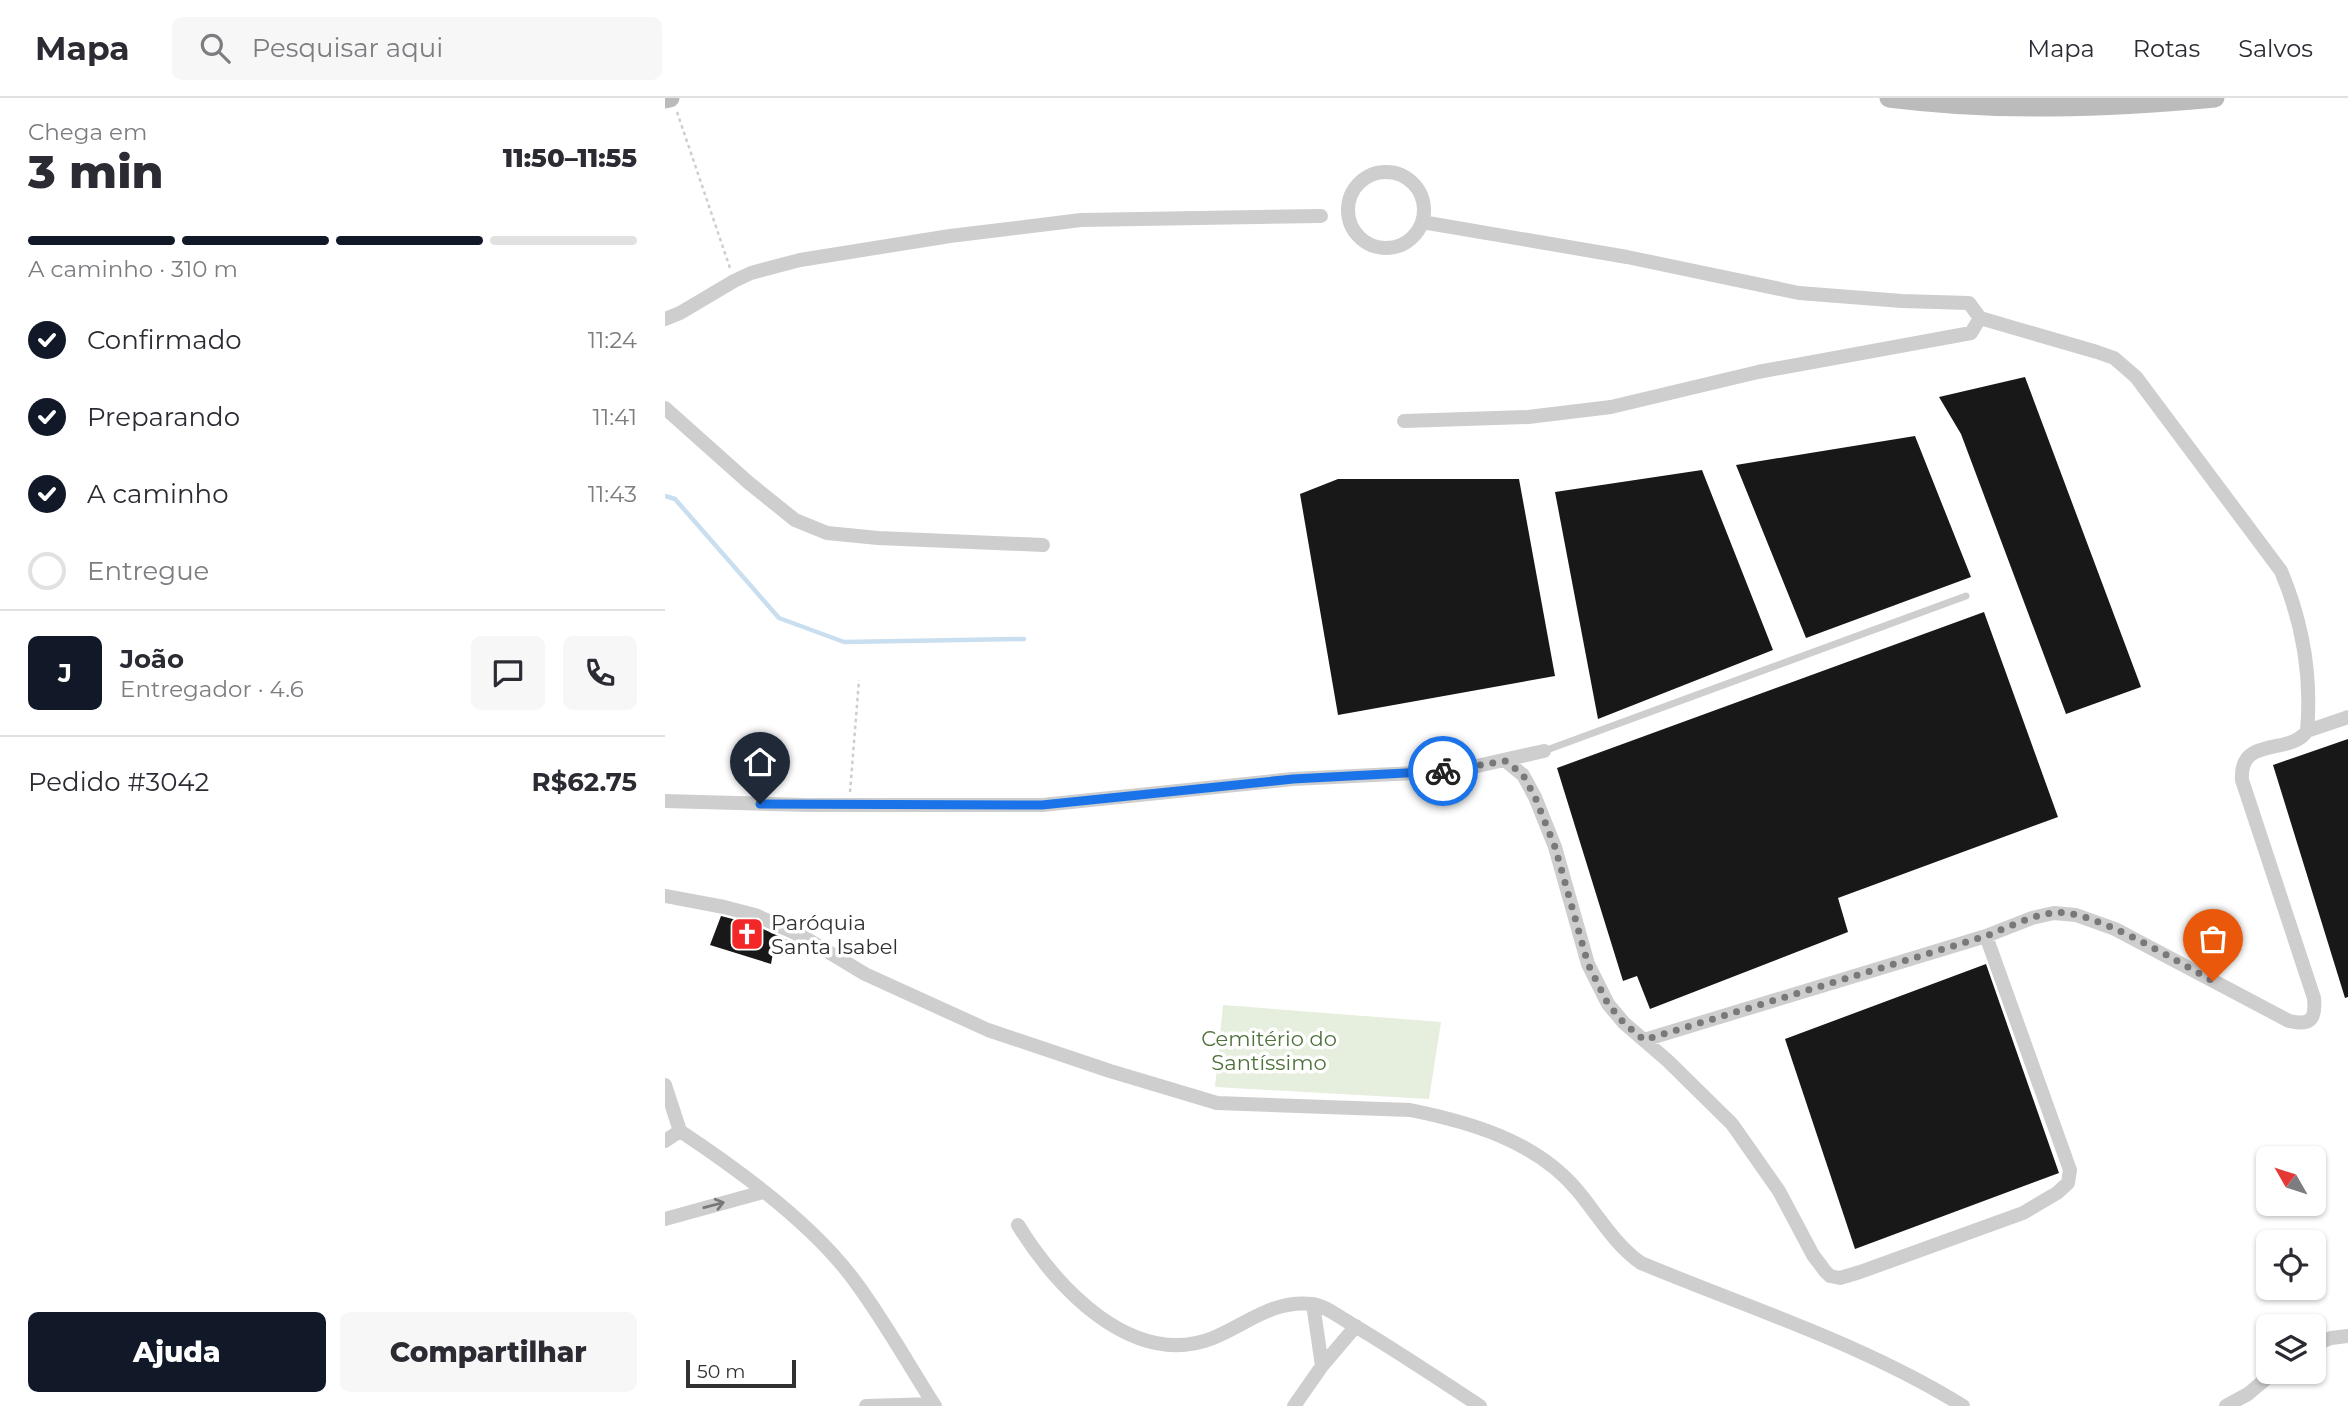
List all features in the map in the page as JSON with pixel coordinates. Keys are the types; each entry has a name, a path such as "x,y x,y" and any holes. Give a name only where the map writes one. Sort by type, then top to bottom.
{"street":[{"path":"1889,98 2031,109 2214,98"},
{"path":"1390,172 1402,176 1412,182 1420,192 1424,204 1422,222 1412,239 1401,246 1388,249 1375,247 1363,242 1354,233 1347,208 1350,196 1356,185 1366,177 1390,172"},
{"path":"665,319 751,273 800,260 1011,227 1081,220 1321,216"},
{"path":"1422,222 1627,257 1799,293 1969,303 1980,318 2114,358 2137,377 2281,571 2291,594 2307,665 2307,731"},
{"path":"1404,421 1528,416 1611,407 1758,372 1971,333 1980,318"},
{"path":"665,408 795,520 827,533 878,538 1043,545"},
{"path":"1644,1040 1986,936 2054,912 2076,915 2115,929 2289,1021 2301,1024 2311,1020 2315,1013 2314,998 2242,780 2242,771 2244,762 2256,752 2293,741 2307,731 2348,717"},
{"path":"665,801 849,805 1053,805 1293,779 1455,771 1544,751"},
{"path":"1506,761 1523,775 1535,797 1555,847 1588,964 1608,1004 1624,1023 1732,1124 1779,1191 1813,1255 1830,1276 1840,1278 1860,1272 2023,1213 2057,1193 2068,1183 2070,1170 1986,936"},
{"path":"665,896 755,915 802,936 865,974 988,1030 1110,1071 1217,1102 1410,1110 1506,1138 1552,1165 1576,1189 1618,1243 1641,1263 1878,1360 1963,1406"},
{"path":"665,1085 680,1131 763,1192 833,1254 894,1338 934,1405 866,1406"},
{"path":"665,1141 680,1131"},
{"path":"665,1219 763,1192"},
{"path":"1018,1225 1051,1272 1089,1308 1130,1335 1170,1345 1195,1343 1213,1338 1270,1310 1313,1304 1356,1326 1480,1406"},
{"path":"1313,1304 1322,1366"},
{"path":"1294,1406 1322,1366 1356,1326"},
{"path":"2326,1340 2348,1336"},
{"path":"2226,1406 2260,1384"}],"lane":[{"path":"1544,751 1966,596"}],"path":[{"path":"671,102 734,281"},
{"path":"849,805 859,680"}],"green space":[{"name":"Cemitério do Santíssimo","path":"1223,1005 1441,1022 1429,1099 1215,1087"}],"building":[{"path":"2025,377 2141,687 2066,714 1961,434 1939,397"},
{"path":"1915,436 1971,577 1806,638 1736,465"},
{"path":"1702,470 1773,650 1598,719 1555,492"},
{"path":"1338,479 1519,479 1555,676 1338,715 1300,494"},
{"path":"1984,612 2058,817 1838,898 1848,932 1650,1009 1637,976 1623,981 1557,768"},
{"path":"2348,739 2348,997 2345,998 2273,765"},
{"name":"Paróquia Santa Isabel","path":"721,916 752,924 787,940 783,956 773,953 771,964 710,945"},
{"path":"1986,964 2059,1173 1855,1249 1785,1039"}],"waterway":[{"path":"665,496 675,499 779,618 844,642 1024,639"}],"way so far":[{"path":"1443,771 1506,761 1523,775 1555,847 1588,964 1608,1004 1624,1023 1644,1040 1986,936 2054,912 2076,915 2115,929 2213,981"}],"place":[{"name":"Paróquia Santa Isabel","path":"747,934"}],"route":[{"path":"760,804 1042,805 1293,779 1443,771"}]}
